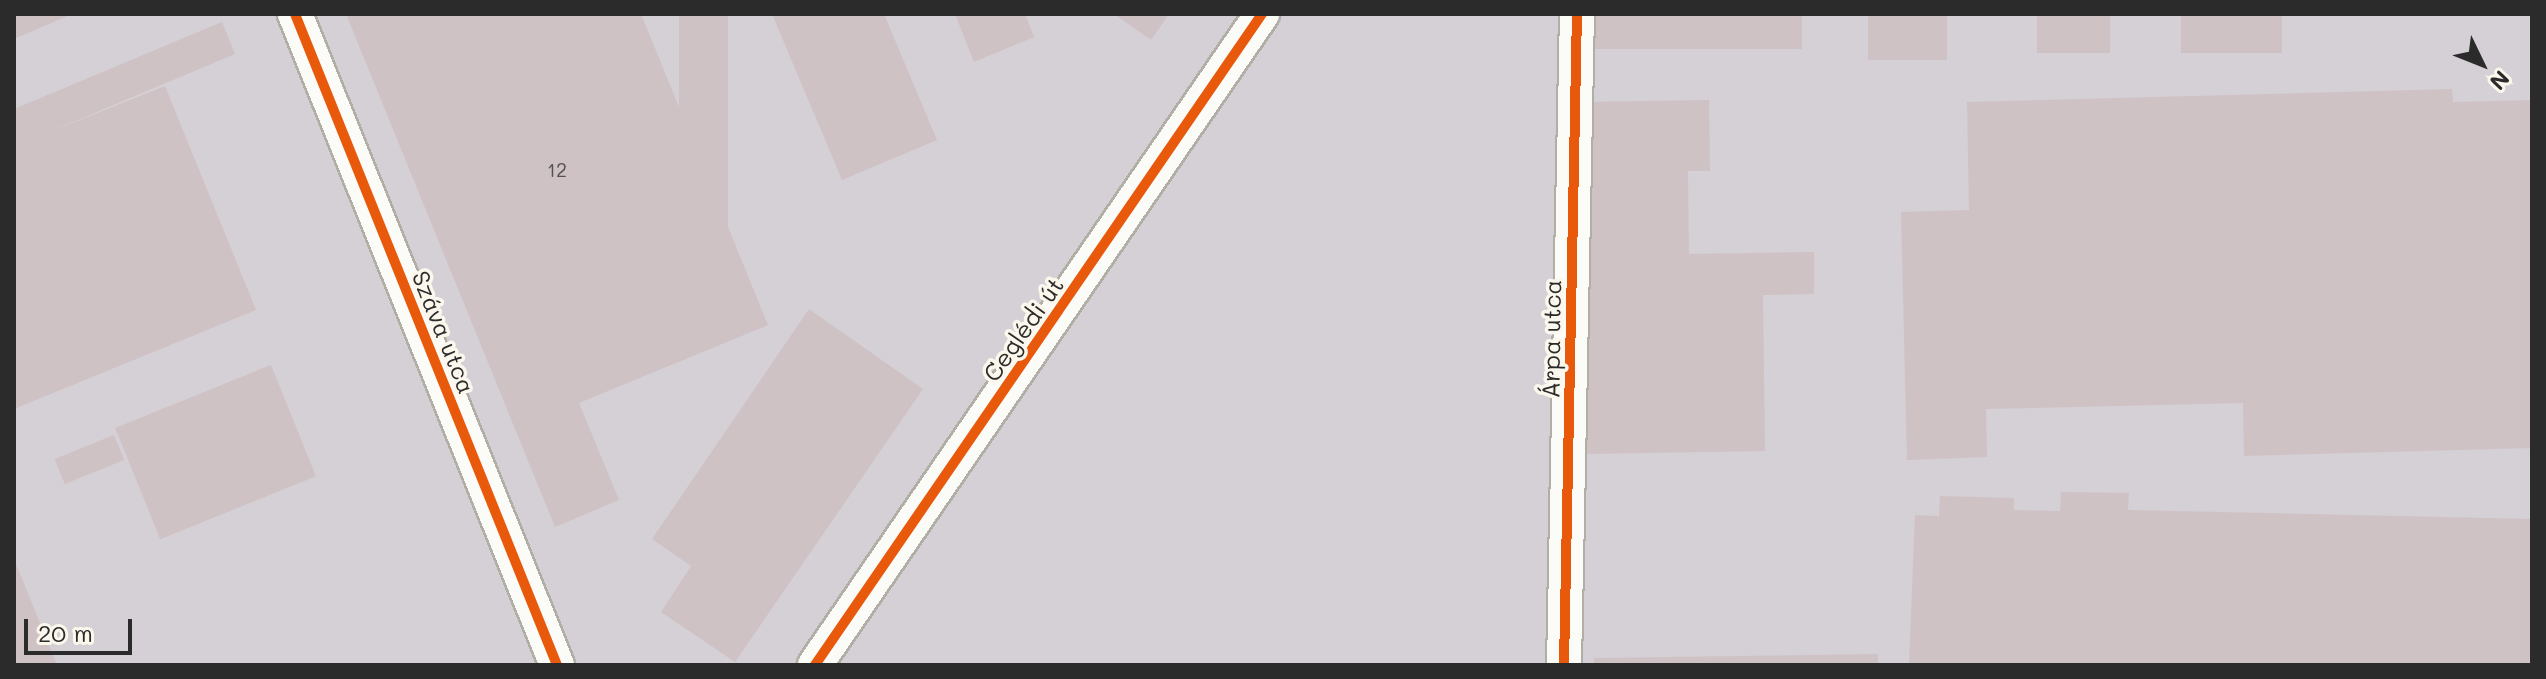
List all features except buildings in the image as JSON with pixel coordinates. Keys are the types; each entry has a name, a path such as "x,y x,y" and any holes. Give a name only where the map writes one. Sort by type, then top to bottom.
{"street":[{"name":"Száva utca","path":"295,14 557,665"},
{"name":"Ceglédi út","path":"815,665 1262,14"},
{"name":"Árpa utca","path":"1564,665 1577,14"}],"shaded area":[{"path":"14,14 2532,14 2532,665 14,665"}],"cycle path":[{"path":"295,14 557,665"},
{"path":"815,665 1262,14"},
{"path":"1564,665 1577,14"}]}
